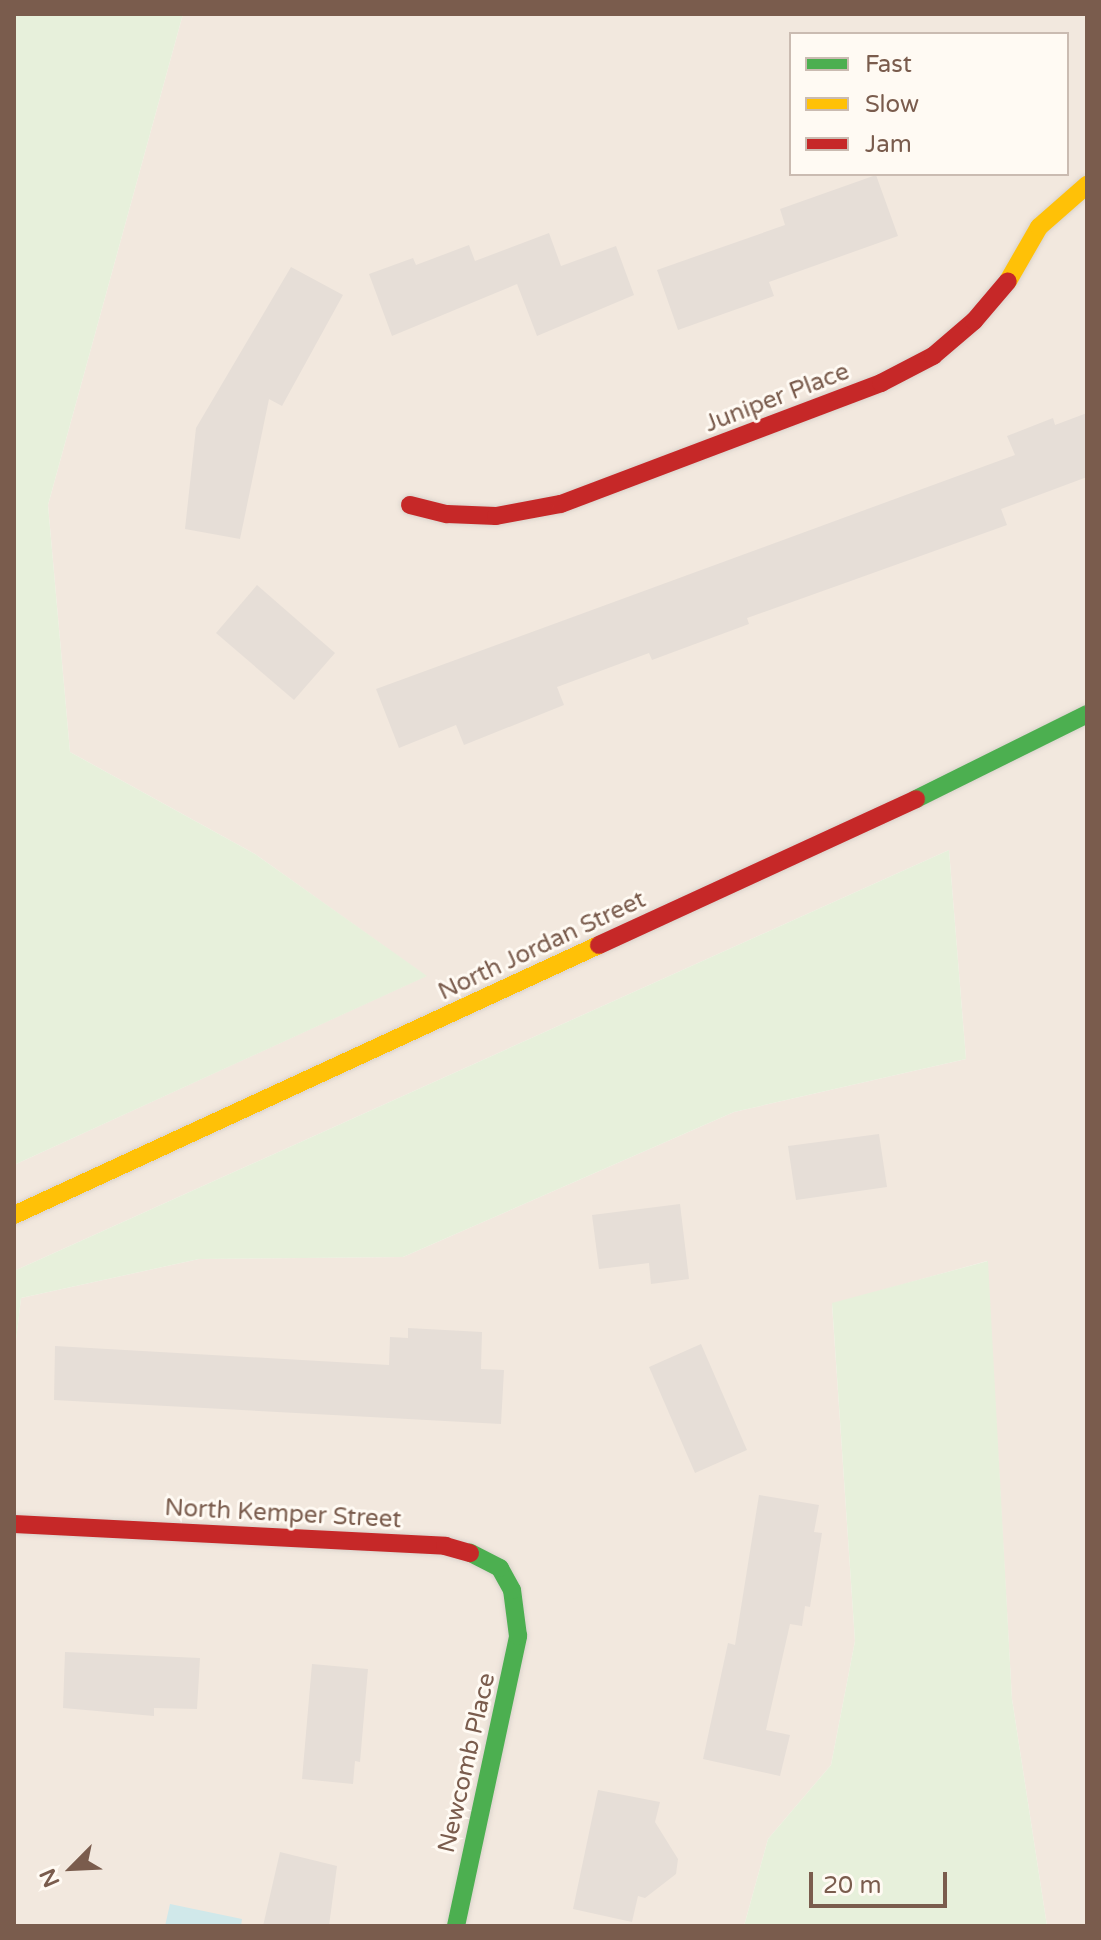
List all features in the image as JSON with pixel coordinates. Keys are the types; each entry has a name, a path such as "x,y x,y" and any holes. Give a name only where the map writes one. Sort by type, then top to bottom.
{"street":[{"name":"Juniper Place","path":"410,505 447,514 496,516 561,504 881,383 933,356 965,329 1005,285 1039,227 1087,185"},
{"name":"North Jordan Street","path":"14,1215 1021,751 1087,714"},
{"name":"North Kemper Street","path":"14,1524 445,1546 489,1559 500,1568 515,1610"},
{"name":"Newcomb Place","path":"456,1926 507,1706 518,1636 515,1610"}],"shaded area":[{"path":"183,14 1087,14 1087,1926 1047,1926 1012,1699 987,1261 832,1304 855,1641 831,1765 768,1839 744,1926 14,1926 14,1358 21,1298 199,1259 403,1257 734,1112 966,1059 949,850 14,1271 14,1165 426,976 255,854 70,752 48,505"}],"green space":[{"path":"14,14 183,14 48,505 70,752 255,854 427,976 14,1165"},
{"path":"949,850 966,1059 734,1112 403,1257 199,1259 21,1298 14,1358 14,1271"},
{"path":"988,1261 1012,1699 1047,1926 744,1926 768,1839 831,1765 855,1641 832,1303"}],"water":[{"path":"170,1904 242,1919 241,1926 165,1926"}],"building":[{"path":"876,176 898,236 769,282 774,296 678,330 657,270 785,225 780,209"},
{"path":"549,233 561,266 616,246 634,295 537,336 517,284 392,336 369,274 413,258 416,265 469,245 475,261"},
{"path":"291,267 343,295 282,406 269,399 240,539 185,529 196,428"},
{"path":"1087,413 1087,477 1001,509 1007,525 747,618 749,624 652,660 649,653 557,687 564,705 464,745 456,725 399,748 376,689 1015,455 1007,436 1053,418 1055,425"},
{"path":"257,585 335,653 294,700 216,633"},
{"path":"879,1134 887,1187 796,1200 788,1146"},
{"path":"680,1204 689,1279 651,1284 649,1263 599,1269 592,1215"},
{"path":"408,1328 482,1332 481,1369 504,1370 501,1424 54,1400 55,1346 389,1365 390,1337 408,1338"},
{"path":"701,1344 747,1450 695,1473 649,1367"},
{"path":"759,1495 819,1505 814,1532 822,1533 810,1607 805,1606 802,1626 790,1624 766,1730 790,1735 780,1776 703,1759 728,1643 735,1645"},
{"path":"65,1652 200,1658 197,1709 154,1708 154,1716 63,1708"},
{"path":"312,1664 368,1669 360,1762 355,1761 353,1784 302,1779"},
{"path":"598,1790 660,1802 655,1822 678,1859 676,1874 645,1898 638,1896 632,1922 573,1909"},
{"path":"280,1852 337,1866 329,1926 263,1926"}],"traffic: fast":[{"path":"916,799 1087,714"},
{"path":"456,1926 518,1636 512,1590 500,1568 470,1553"}],"traffic: slow":[{"path":"1008,281 1039,227 1087,185"},
{"path":"14,1215 599,945"}],"traffic: jam":[{"path":"410,505 447,514 496,516 561,504 881,383 933,356 974,321 1008,281"},
{"path":"599,945 916,799"},
{"path":"14,1524 445,1546 470,1553"}]}
